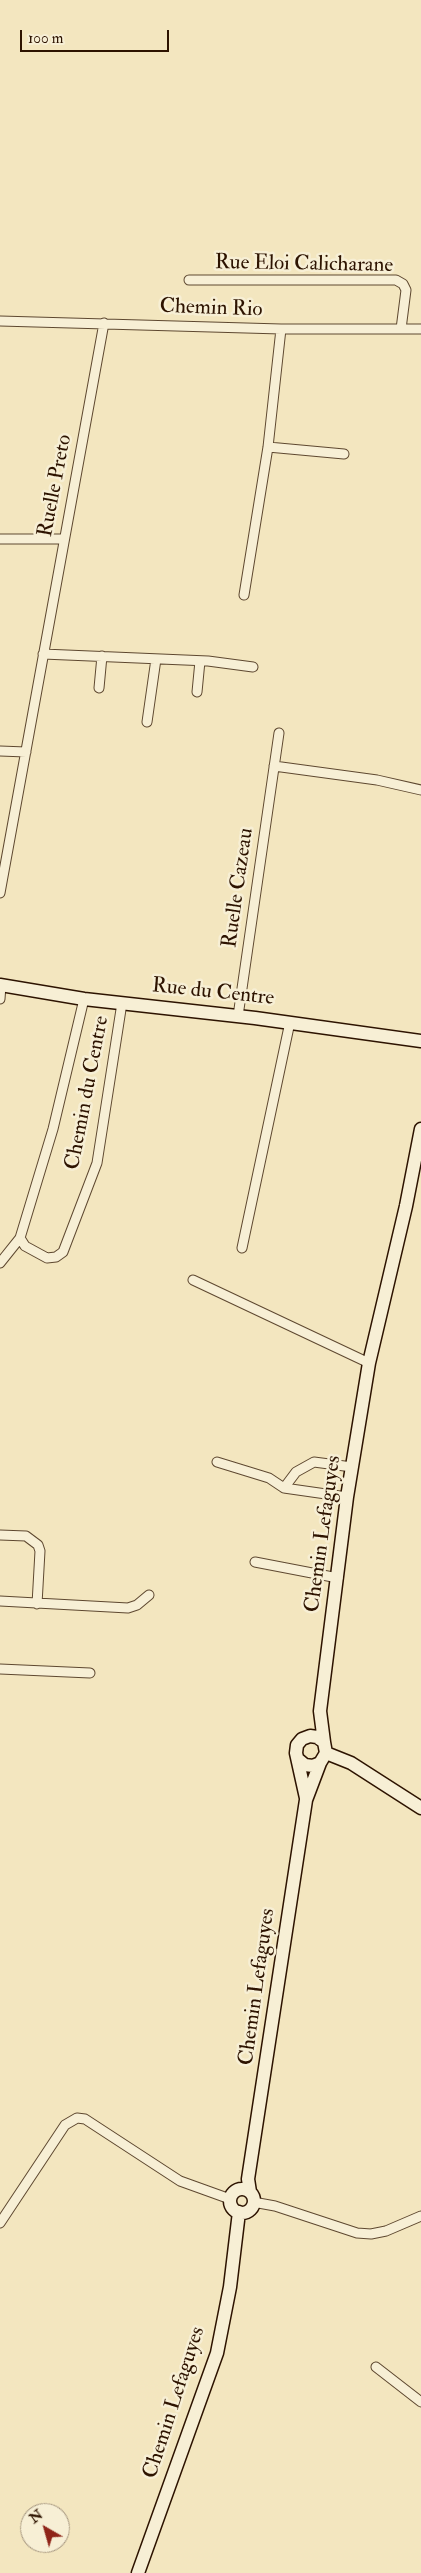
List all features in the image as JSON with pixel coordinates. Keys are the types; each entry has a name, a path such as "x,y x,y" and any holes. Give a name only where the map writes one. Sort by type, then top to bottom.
{"main road":[{"name":"Rue du Centre","path":"1,985 84,999 290,1022 421,1041"},
{"name":"Chemin Lefaguyes","path":"252,2197 248,2179 306,1800 324,1753 320,1711 347,1496 369,1363 406,1206 421,1129"},
{"name":"Chemin Lefaguyes","path":"302,1739 320,1711"},
{"path":"324,1753 313,1766 305,1765 299,1760 296,1753 302,1739 310,1736 318,1737 324,1753 351,1763 421,1808"},
{"name":"Chemin Lefaguyes","path":"299,1760 306,1800"},
{"path":"234,2194 244,2189 252,2197 250,2209 240,2212 233,2209 234,2194 248,2179"},
{"name":"Chemin Lefaguyes","path":"138,2573 217,2353 230,2287 240,2212"}],"street":[{"name":"Rue Eloi Calicharane","path":"189,280 396,280 403,284 406,290 401,329"},
{"name":"Chemin Rio","path":"0,321 281,328 421,329"},
{"name":"Ruelle Preto","path":"0,893 104,324"},
{"path":"244,595 268,447 281,328"},
{"path":"268,447 344,454"},
{"path":"0,539 64,539"},
{"path":"43,654 200,661 253,667"},
{"path":"99,688 102,656"},
{"path":"147,722 156,659"},
{"path":"197,692 200,661"},
{"name":"Ruelle Cazeau","path":"238,1016 279,732"},
{"path":"0,751 26,752"},
{"path":"274,766 377,780 421,790"},
{"path":"0,999 1,985"},
{"name":"Chemin du Centre","path":"0,1263 20,1238 53,1129 84,999"},
{"name":"Chemin du Centre","path":"20,1238 26,1246 47,1258 56,1257 63,1252 97,1163 122,1003"},
{"path":"242,1248 290,1022"},
{"path":"193,1280 369,1363"},
{"path":"217,1462 269,1478 284,1488 347,1496"},
{"path":"284,1488 296,1472 314,1462 352,1467"},
{"path":"0,1535 26,1536 38,1545 40,1551 37,1604"},
{"path":"254,1562 338,1578"},
{"path":"0,1601 128,1608 137,1605 149,1595"},
{"path":"0,1668 90,1673"},
{"path":"0,2224 66,2125 77,2118 85,2119 180,2181 234,2194"},
{"path":"252,2197 275,2206 364,2233 386,2231 421,2216"},
{"path":"376,2367 421,2402"}]}
